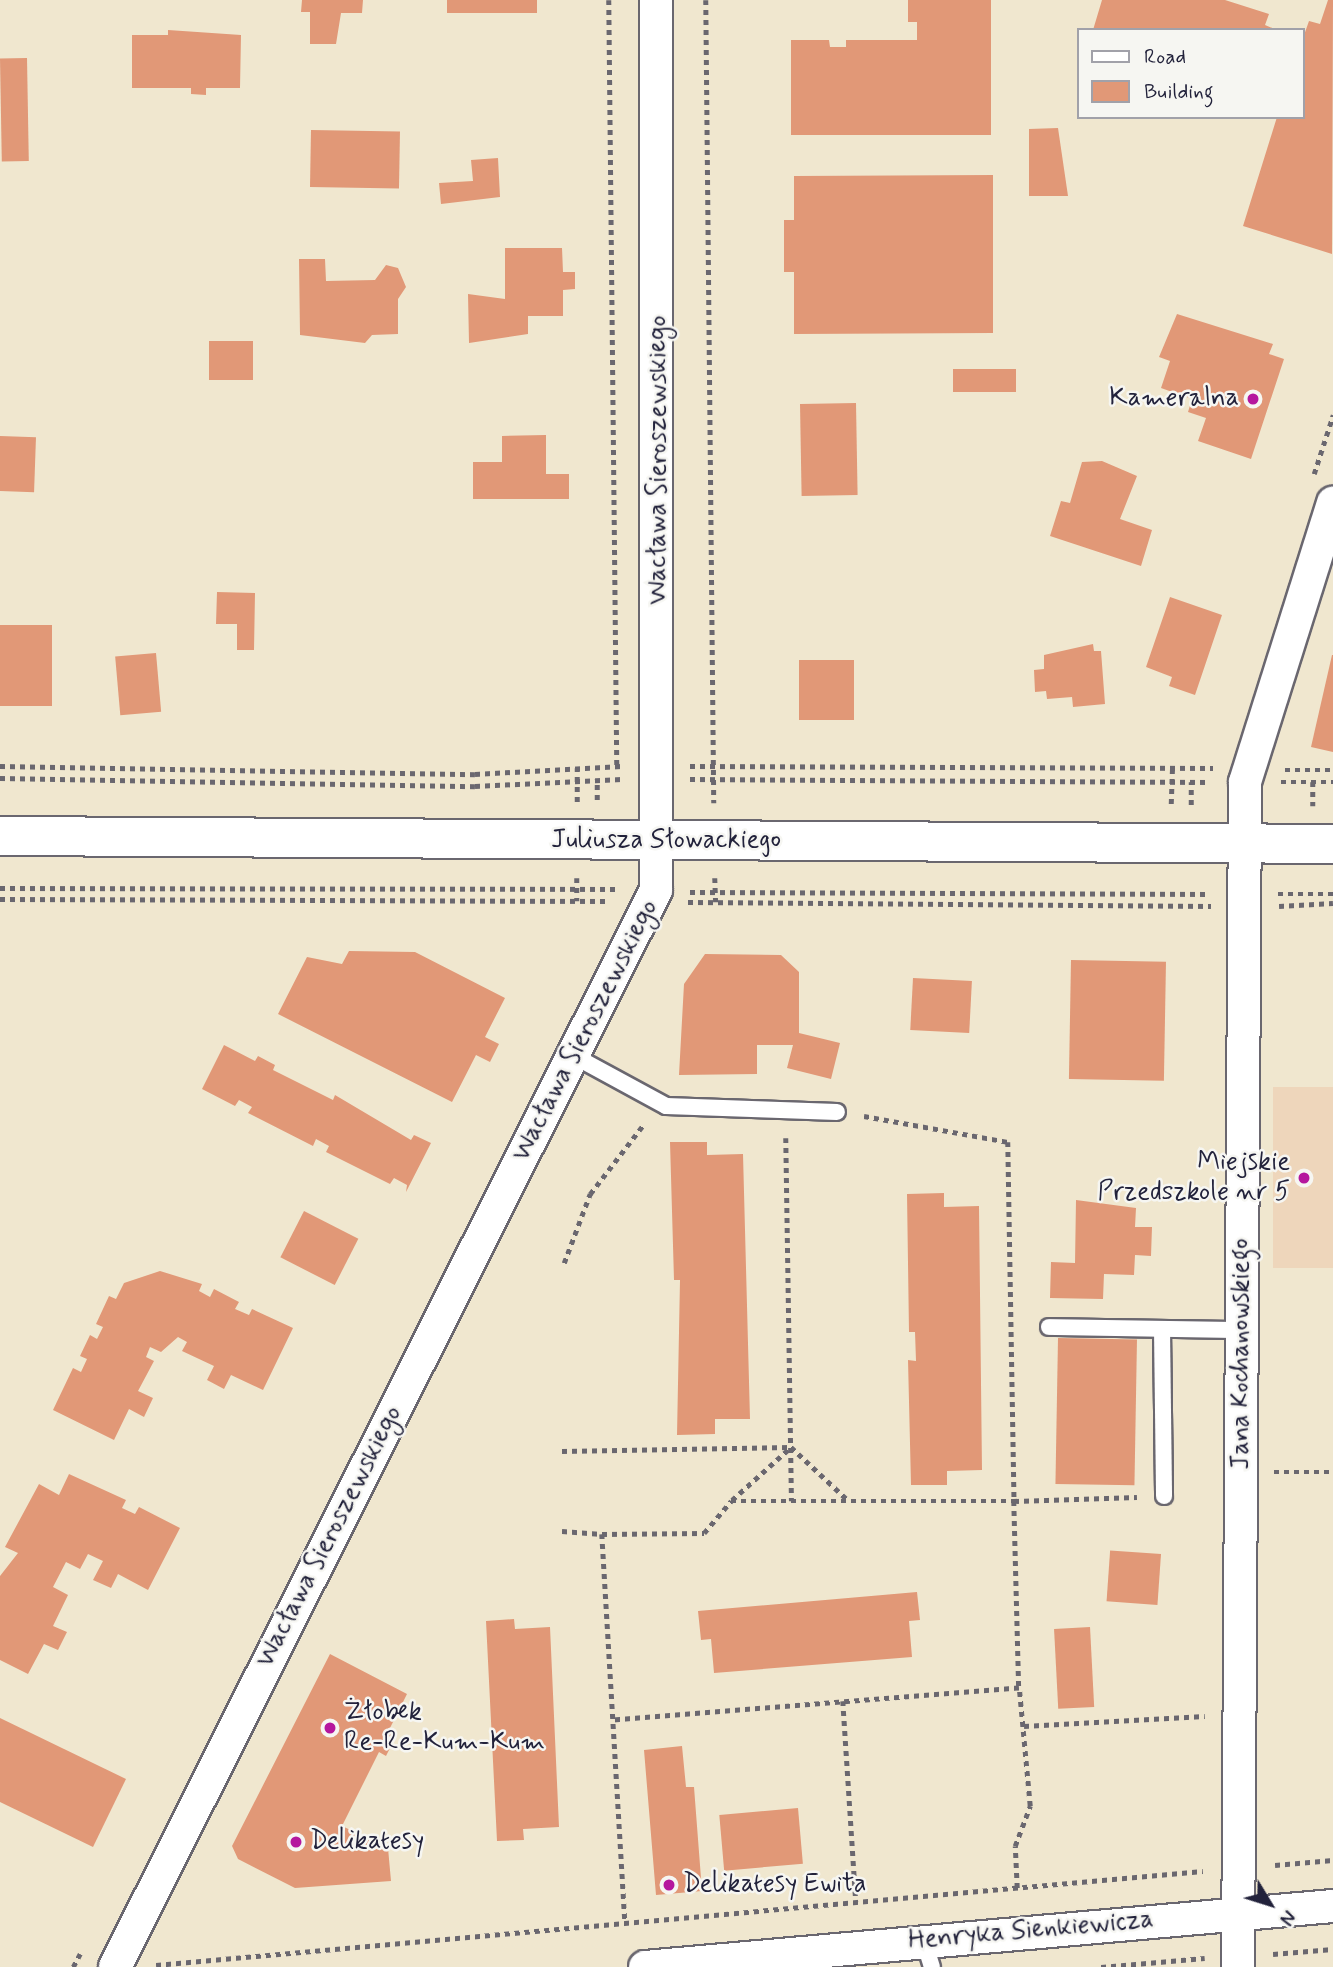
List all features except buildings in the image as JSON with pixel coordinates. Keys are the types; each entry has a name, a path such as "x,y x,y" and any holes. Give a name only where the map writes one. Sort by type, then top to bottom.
{"street":[{"name":"Wacława Sieroszewskiego","path":"130,1966 574,1056 652,902 661,841 656,0"},
{"name":"Jana Kochanowskiego","path":"1238,1967 1245,782 1333,503"},
{"name":"Juliusza Słowackiego","path":"0,836 1333,844"},
{"name":"Henryka Sienkiewicza","path":"645,1967 928,1954 1237,1914 1333,1906"}],"lane":[{"path":"574,1056 666,1105 837,1112"},
{"path":"1049,1327 1242,1330"},
{"path":"1162,1329 1164,1496"}],"path":[{"path":"609,0 617,766"},
{"path":"706,0 710,765"},
{"path":"564,1263 590,1194 629,1137 666,1105"},
{"path":"785,1110 792,1501"},
{"path":"837,1112 1008,1142 1019,1688 1030,1806 1015,1846 1017,1888"},
{"path":"562,1531 602,1534 704,1533 731,1501 791,1447"},
{"path":"562,1451 791,1447 850,1501"},
{"path":"1261,1472 1333,1472"},
{"path":"731,1501 1014,1501 1164,1496"},
{"path":"602,1534 625,1922"},
{"path":"613,1720 1019,1688"},
{"path":"843,1702 856,1902"},
{"path":"1024,1726 1216,1715"},
{"path":"130,1966 166,1965 1333,1860"}],"shaded area":[{"name":"Miejskie Przedszkole nr 5","path":"1273,1087 1333,1087 1333,1268 1273,1268"}],"place":[{"name":"Kameralna","path":"1253,399"},
{"name":"Miejskie Przedszkole nr 5","path":"1304,1178"},
{"name":"Żłobek Re-Re-Kum-Kum","path":"330,1728"},
{"name":"Delikatesy","path":"296,1842"},
{"name":"Delikatesy Ewita","path":"669,1885"}]}
